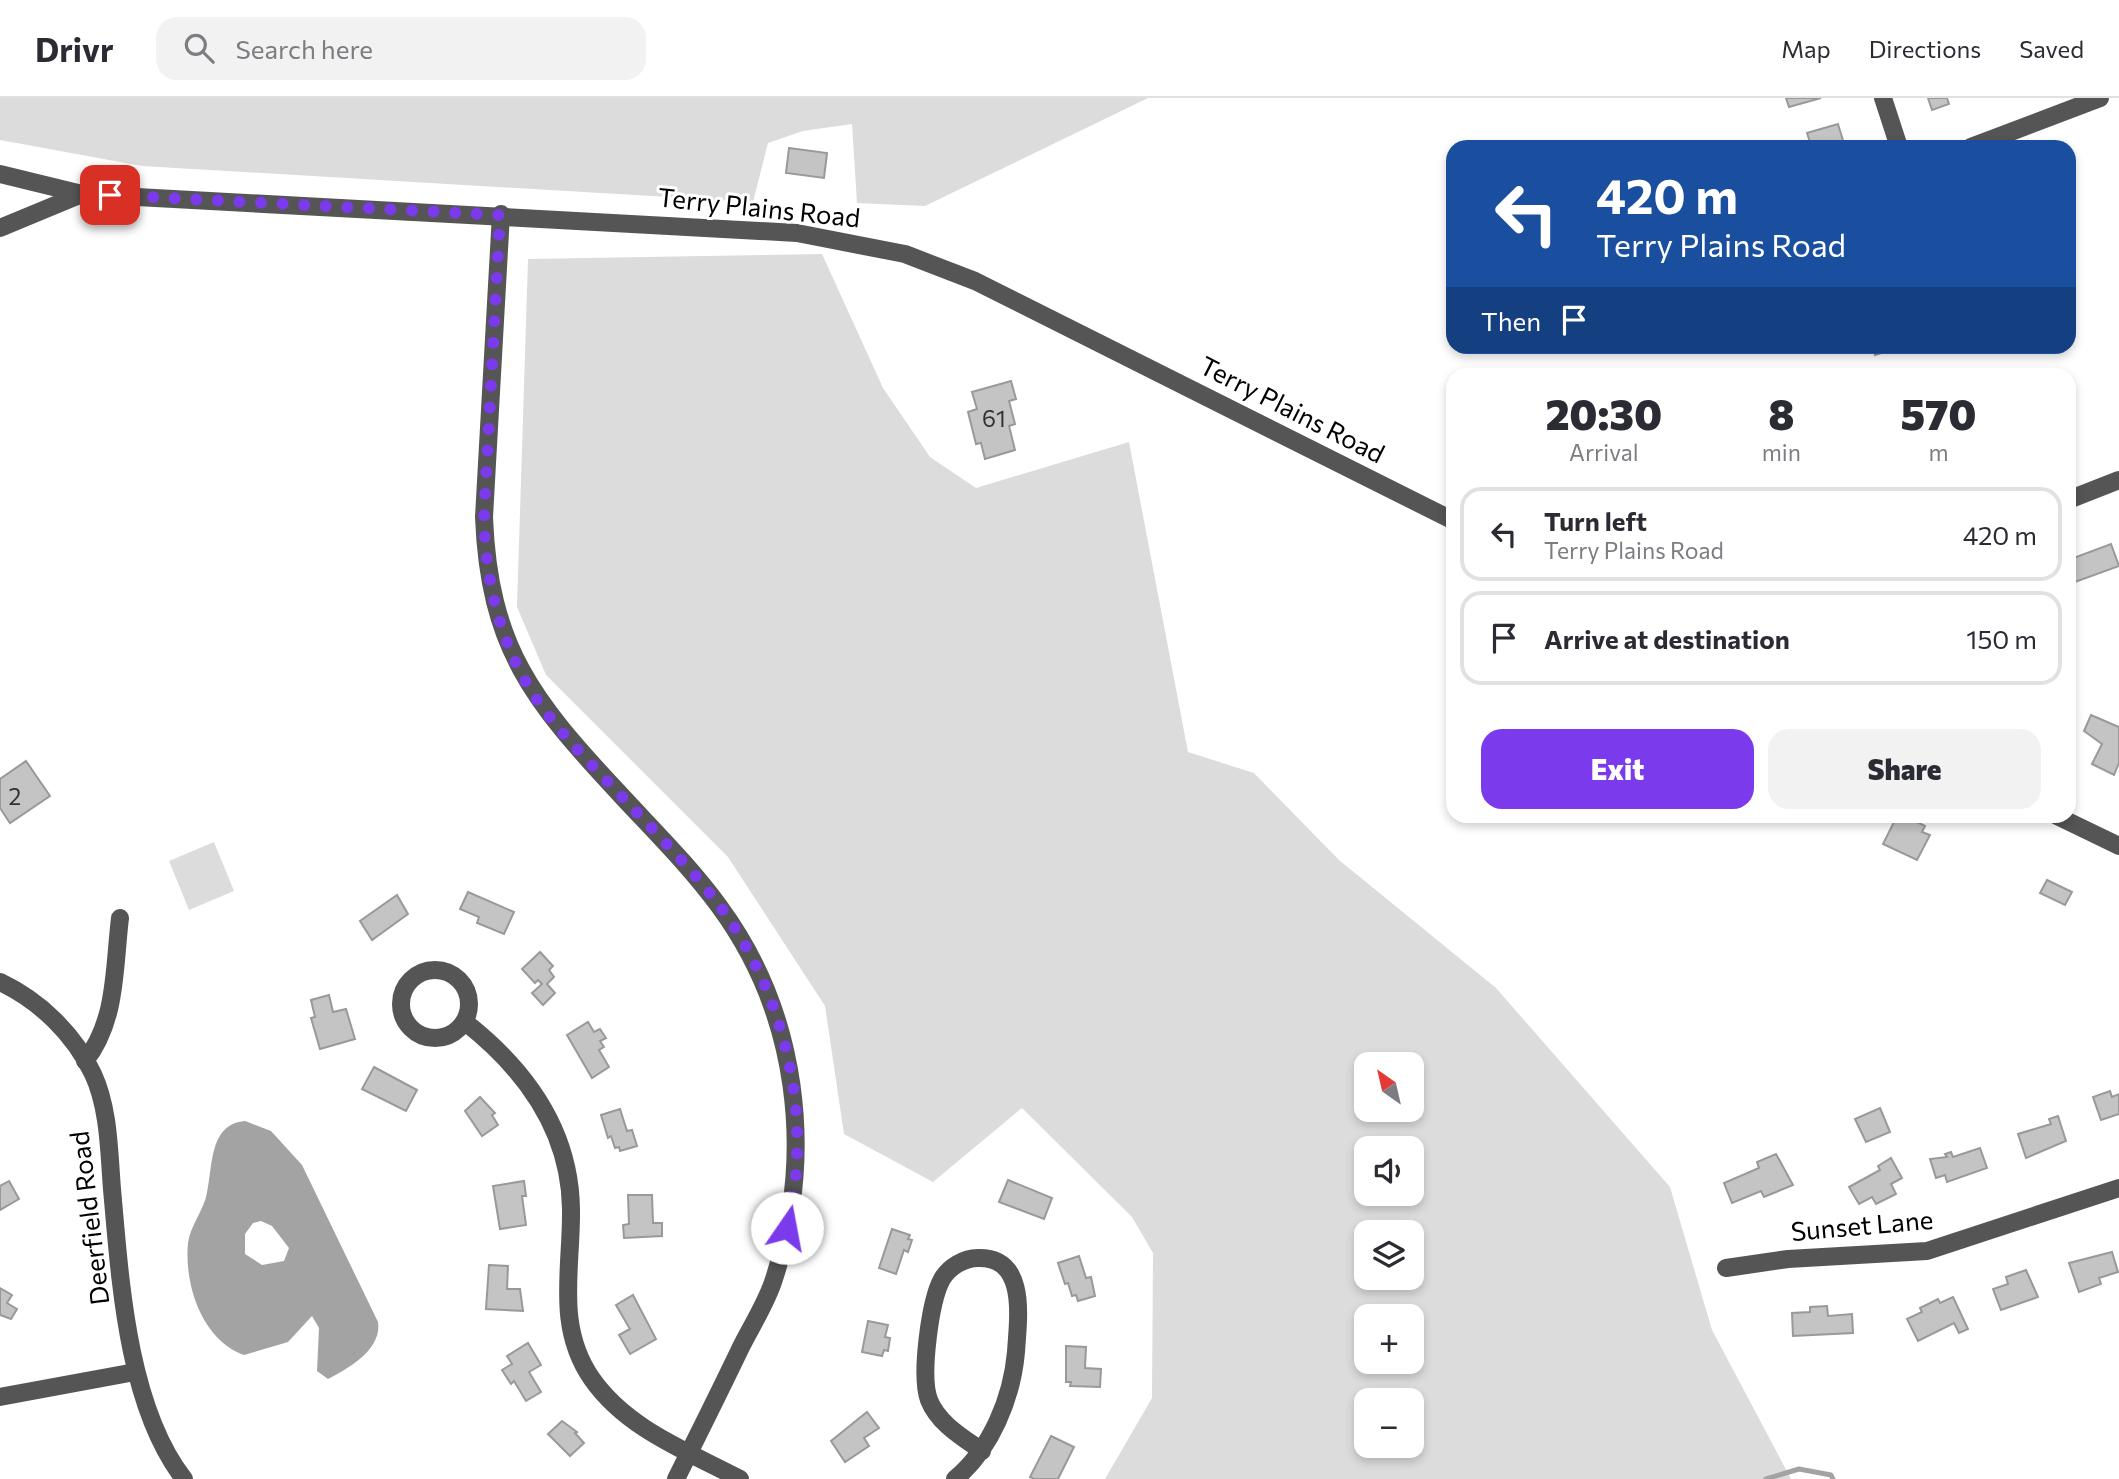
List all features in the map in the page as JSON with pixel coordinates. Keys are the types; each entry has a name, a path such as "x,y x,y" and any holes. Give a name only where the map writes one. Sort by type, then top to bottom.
{"street":[{"path":"1883,98 1897,140"},
{"path":"1989,140 2100,98"},
{"name":"Terry Plains Road","path":"0,174 82,194 796,233 858,243 929,261 975,281 1446,517"},
{"path":"0,228 82,194"},
{"path":"500,215 484,517 485,550 494,604 515,661 535,697 564,734 720,906 751,956 786,1047 794,1094 797,1148 793,1202 774,1280 676,1479"},
{"path":"2076,497 2119,480"},
{"path":"2071,823 2119,846"},
{"path":"85,1061 98,1045 109,1018 120,918"},
{"name":"Deerfield Road","path":"0,982 38,1006 68,1034 93,1075 104,1112 117,1245 135,1372 152,1421 184,1479"},
{"path":"465,1022 500,1050 516,1068 539,1099 557,1136 572,1207 566,1302 571,1334 579,1357 592,1378 618,1409 638,1425 740,1479"},
{"name":"Sunset Lane","path":"1726,1268 1788,1259 1927,1251 2119,1188"},
{"path":"955,1479 982,1451 1014,1376 1019,1304 1010,1274 1001,1264 989,1258 974,1258 957,1264 942,1280 934,1307 925,1381 929,1399 948,1427 982,1451"},
{"path":"0,1397 135,1372"}],"shaded area":[{"path":"0,98 1148,98 925,206 857,203 852,124 803,131 768,143 753,202 142,166 0,140"},
{"path":"822,254 883,388 930,457 976,488 1129,442 1188,752 1254,773 1339,860 1496,988 1670,1187 1712,1330 1791,1479 1105,1479 1152,1398 1153,1253 1132,1217 1022,1108 933,1182 844,1134 825,1006 728,857 546,675 517,607 528,259"},
{"path":"214,842 234,891 189,910 169,861"},
{"path":"245,1121 271,1131 302,1165 378,1322 378,1332 370,1349 355,1363 328,1379 317,1371 319,1328 312,1316 288,1342 244,1355 229,1348 217,1337 207,1324 193,1293 188,1259 191,1230 205,1199 215,1148 225,1130 233,1124","holes":["261,1221 272,1226 289,1248 284,1261 262,1265 245,1254 245,1234 253,1223"]}],"building":[{"path":"1786,98 1821,98 1789,107"},
{"path":"1928,98 1947,98 1949,104 1932,110"},
{"path":"1838,124 1843,140 1809,140 1807,133"},
{"path":"789,148 827,153 824,178 786,173"},
{"path":"1011,381 1016,399 1009,401 1015,424 1009,426 1015,450 985,459 981,443 976,444 968,412 977,409 972,392"},
{"path":"2111,544 2119,566 2076,582 2076,557"},
{"path":"2091,715 2119,727 2119,763 2114,775 2092,764 2102,744 2084,731"},
{"path":"26,761 50,796 10,823 0,808 0,779"},
{"path":"1894,823 1919,823 1925,826 1922,832 1930,835 1917,860 1883,844"},
{"path":"2047,880 2072,892 2065,905 2040,893"},
{"path":"468,892 514,912 504,934 477,923 479,917 460,909"},
{"path":"397,895 408,914 372,940 360,921"},
{"path":"540,952 553,966 549,970 554,977 547,984 555,993 543,1005 532,993 542,984 538,980 535,983 522,969"},
{"path":"329,995 333,1012 346,1009 355,1039 320,1049 311,1018 315,1017 311,1000"},
{"path":"588,1022 594,1032 600,1029 606,1038 600,1041 604,1047 599,1050 609,1067 592,1078 567,1035"},
{"path":"374,1067 417,1090 406,1111 362,1089"},
{"path":"2110,1091 2112,1097 2119,1094 2119,1114 2101,1120 2093,1097"},
{"path":"480,1097 495,1113 492,1115 498,1125 482,1136 465,1111"},
{"path":"1880,1108 1890,1132 1866,1142 1855,1119"},
{"path":"620,1109 627,1131 632,1130 637,1146 620,1151 619,1147 615,1148 611,1136 608,1138 601,1115"},
{"path":"2058,1116 2066,1141 2026,1158 2018,1134 2051,1124 2049,1119"},
{"path":"1980,1148 1987,1168 1947,1182 1945,1175 1936,1178 1930,1159 1947,1157 1945,1154 1951,1152 1953,1157"},
{"path":"1776,1154 1793,1185 1764,1197 1761,1191 1732,1203 1724,1183 1759,1168 1757,1162"},
{"path":"1891,1158 1902,1178 1891,1184 1896,1194 1876,1204 1872,1197 1859,1204 1849,1187 1880,1170 1878,1166"},
{"path":"1008,1180 1052,1198 1044,1219 999,1202"},
{"path":"9,1181 19,1199 0,1210 0,1186"},
{"path":"524,1181 526,1196 522,1196 526,1225 500,1229 493,1186"},
{"path":"628,1195 652,1195 653,1223 662,1223 662,1236 624,1238 623,1225 629,1224"},
{"path":"892,1229 910,1235 908,1239 912,1240 908,1252 904,1250 896,1274 879,1268"},
{"path":"2112,1252 2118,1272 2099,1278 2101,1284 2079,1292 2069,1263"},
{"path":"1079,1256 1086,1278 1091,1277 1095,1296 1078,1301 1076,1295 1072,1296 1068,1283 1065,1284 1058,1263"},
{"path":"489,1265 508,1266 507,1289 520,1289 523,1311 486,1309"},
{"path":"2026,1270 2038,1297 2001,1310 1993,1289 2008,1284 2006,1277"},
{"path":"0,1288 12,1295 7,1303 17,1309 11,1319 0,1315"},
{"path":"633,1295 656,1339 630,1354 619,1335 630,1329 616,1305"},
{"path":"1953,1297 1968,1329 1959,1333 1954,1323 1918,1341 1907,1319 1922,1312 1920,1308 1938,1299 1940,1303"},
{"path":"1827,1306 1828,1316 1852,1314 1853,1333 1793,1336 1792,1313 1810,1312 1810,1307"},
{"path":"868,1321 888,1325 885,1337 890,1338 888,1351 884,1350 882,1356 862,1352"},
{"path":"528,1343 541,1365 529,1372 541,1392 526,1401 514,1381 511,1384 502,1370 512,1364 507,1356"},
{"path":"1066,1346 1086,1347 1085,1368 1101,1369 1100,1387 1070,1386 1071,1382 1066,1382"},
{"path":"867,1412 879,1428 864,1438 869,1446 845,1462 831,1441"},
{"path":"562,1421 577,1432 575,1433 584,1443 570,1456 548,1434"},
{"path":"1051,1436 1074,1447 1058,1479 1034,1479 1030,1477"}],"waterway":[{"path":"1766,1479 1799,1469 1831,1475 1833,1479"}],"route":[{"path":"110,195 500,215 484,517 485,550 494,604 515,661 535,697 564,734 720,906 757,967 786,1047 794,1094 797,1148 793,1202 787,1228"}]}
